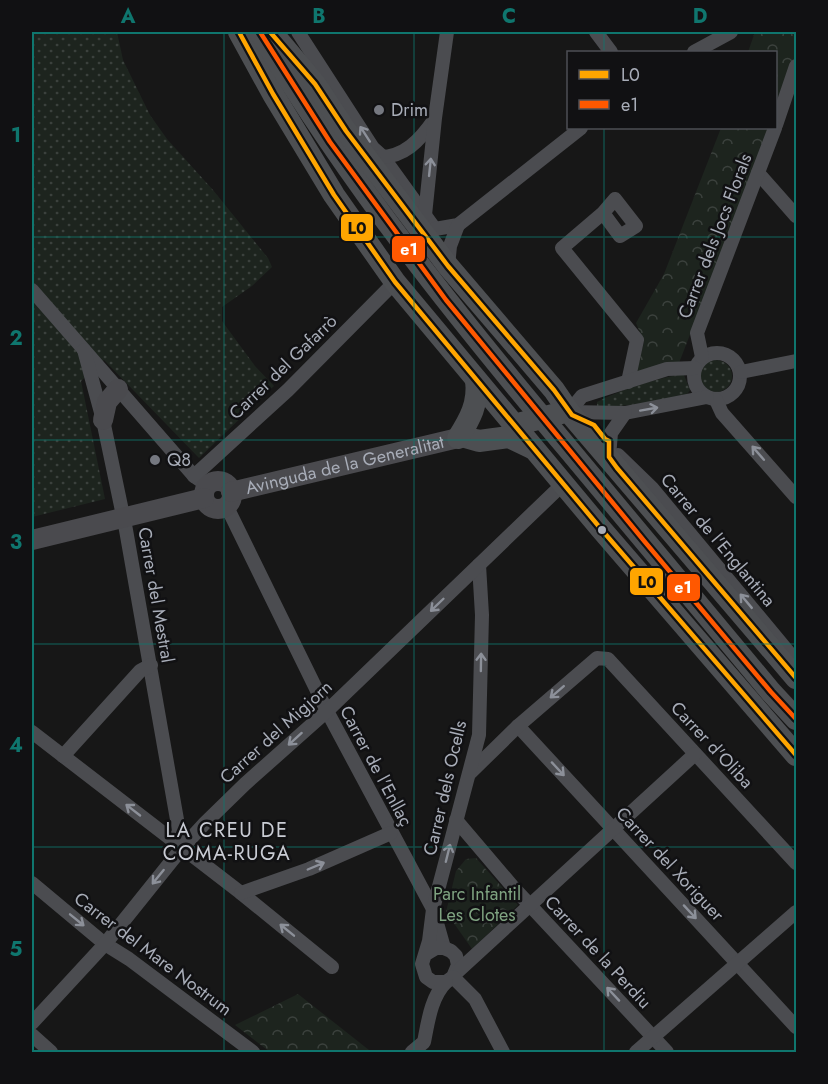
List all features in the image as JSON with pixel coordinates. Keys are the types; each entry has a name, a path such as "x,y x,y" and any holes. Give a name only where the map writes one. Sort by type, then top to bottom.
{"main road":[{"path":"239,32 273,94 334,195 395,282 476,380 518,424 563,484 796,755"},
{"path":"260,32 294,87 400,241 475,338 796,719"},
{"path":"270,32 374,157 431,234 448,266 554,390 565,413 608,451 796,678"},
{"path":"462,437 476,406 476,380"},
{"path":"462,437 565,413"},
{"path":"462,437 479,441 508,437 535,449"}],"street":[{"path":"298,32 374,148 374,157 425,215"},
{"path":"447,32 425,215 431,234 458,225 580,129"},
{"path":"596,32 610,51"},
{"path":"696,51 731,32"},
{"name":"Carrer dels Jocs Florals","path":"777,120 796,66"},
{"path":"374,157 395,155 411,147 423,136 435,118"},
{"name":"Carrer dels Jocs Florals","path":"699,362 697,333 774,129"},
{"path":"758,173 796,216"},
{"path":"786,205 796,194"},
{"path":"603,213 562,248 637,340 628,382"},
{"path":"448,266 450,246 458,225"},
{"name":"Carrer del Gafarrò","path":"202,486 288,390 395,282"},
{"path":"32,290 202,486 213,508 222,508 229,498"},
{"name":"Carrer del Mestral","path":"84,350 103,420 123,518 182,848"},
{"path":"716,352 723,353 737,362 741,372 740,384 726,398 712,398 625,413 565,413 582,396 667,369 699,362 716,352"},
{"path":"741,372 796,361"},
{"path":"699,362 694,376 695,384 701,392 712,398 722,413 796,498"},
{"path":"103,420 106,402 118,389"},
{"path":"608,451 614,425 625,413"},
{"name":"Avinguda de la Generalitat","path":"229,498 462,437"},
{"name":"Carrer de l'Englantina","path":"608,451 652,488 796,662"},
{"name":"Carrer del Migjorn","path":"32,1023 105,944 182,848 244,784 327,711 563,484"},
{"path":"32,540 123,518 202,486"},
{"name":"Carrer de l'Enllaç","path":"229,498 327,711 433,909 450,952"},
{"name":"Carrer dels Ocells","path":"426,954 433,909 469,773 480,720 482,615 479,565"},
{"name":"Carrer d'Oliba","path":"518,726 597,658 608,659 796,863"},
{"path":"63,756 140,671 151,665"},
{"path":"480,720 489,733 504,739"},
{"path":"469,773 518,726"},
{"name":"Carrer del Xoriguer","path":"518,726 796,1027"},
{"path":"32,732 241,893 332,967"},
{"path":"412,1053 424,1042 438,990 695,754"},
{"name":"Carrer de la Perdiu","path":"456,820 530,905 667,1053"},
{"path":"241,893 309,869 391,833"},
{"name":"Carrer del Mare Nostrum","path":"32,883 105,944 129,959 253,1053"},
{"path":"636,1053 796,912"},
{"path":"452,977 433,981 426,977 422,964 426,954 436,948 475,957"},
{"path":"450,952 458,965 452,977"},
{"path":"452,977 475,999 503,1053"},
{"path":"32,1035 51,1053"}],"green space":[{"path":"32,32 117,32 123,60 150,115 167,139 213,190 268,258 272,267 252,286 222,307 222,321 255,366 274,386 199,458 104,360 81,381 105,499 32,517"},
{"path":"755,32 796,32 796,60 777,111 777,51 748,51"},
{"path":"721,129 770,129 679,363 636,373 644,342 636,323 664,274"},
{"path":"716,360 727,365 732,376 727,387 716,392 705,387 700,376 705,365"},
{"path":"684,375 690,390 683,400 597,408 597,402 616,393"},
{"name":"Parc Infantil Les Clotes","path":"476,858 518,905 472,949 446,912 456,871 466,859"},
{"path":"298,994 369,1050 366,1052 270,1052 235,1025"}],"transit line":[{"name":"L0","path":"239,32 273,94 334,195 395,282 601,529 796,755"},
{"name":"e1","path":"260,32 330,142 446,300 645,542 796,719"},
{"name":"L0","path":"270,32 315,84 346,131 448,266 554,390 572,415 594,425 609,441 609,457 617,468 796,678"}],"place":[{"name":"Drim","path":"379,110"},
{"name":"Q8","path":"155,460"}],"district":[{"name":"LA CREU DE COMA-RUGA","path":"227,842"}]}
